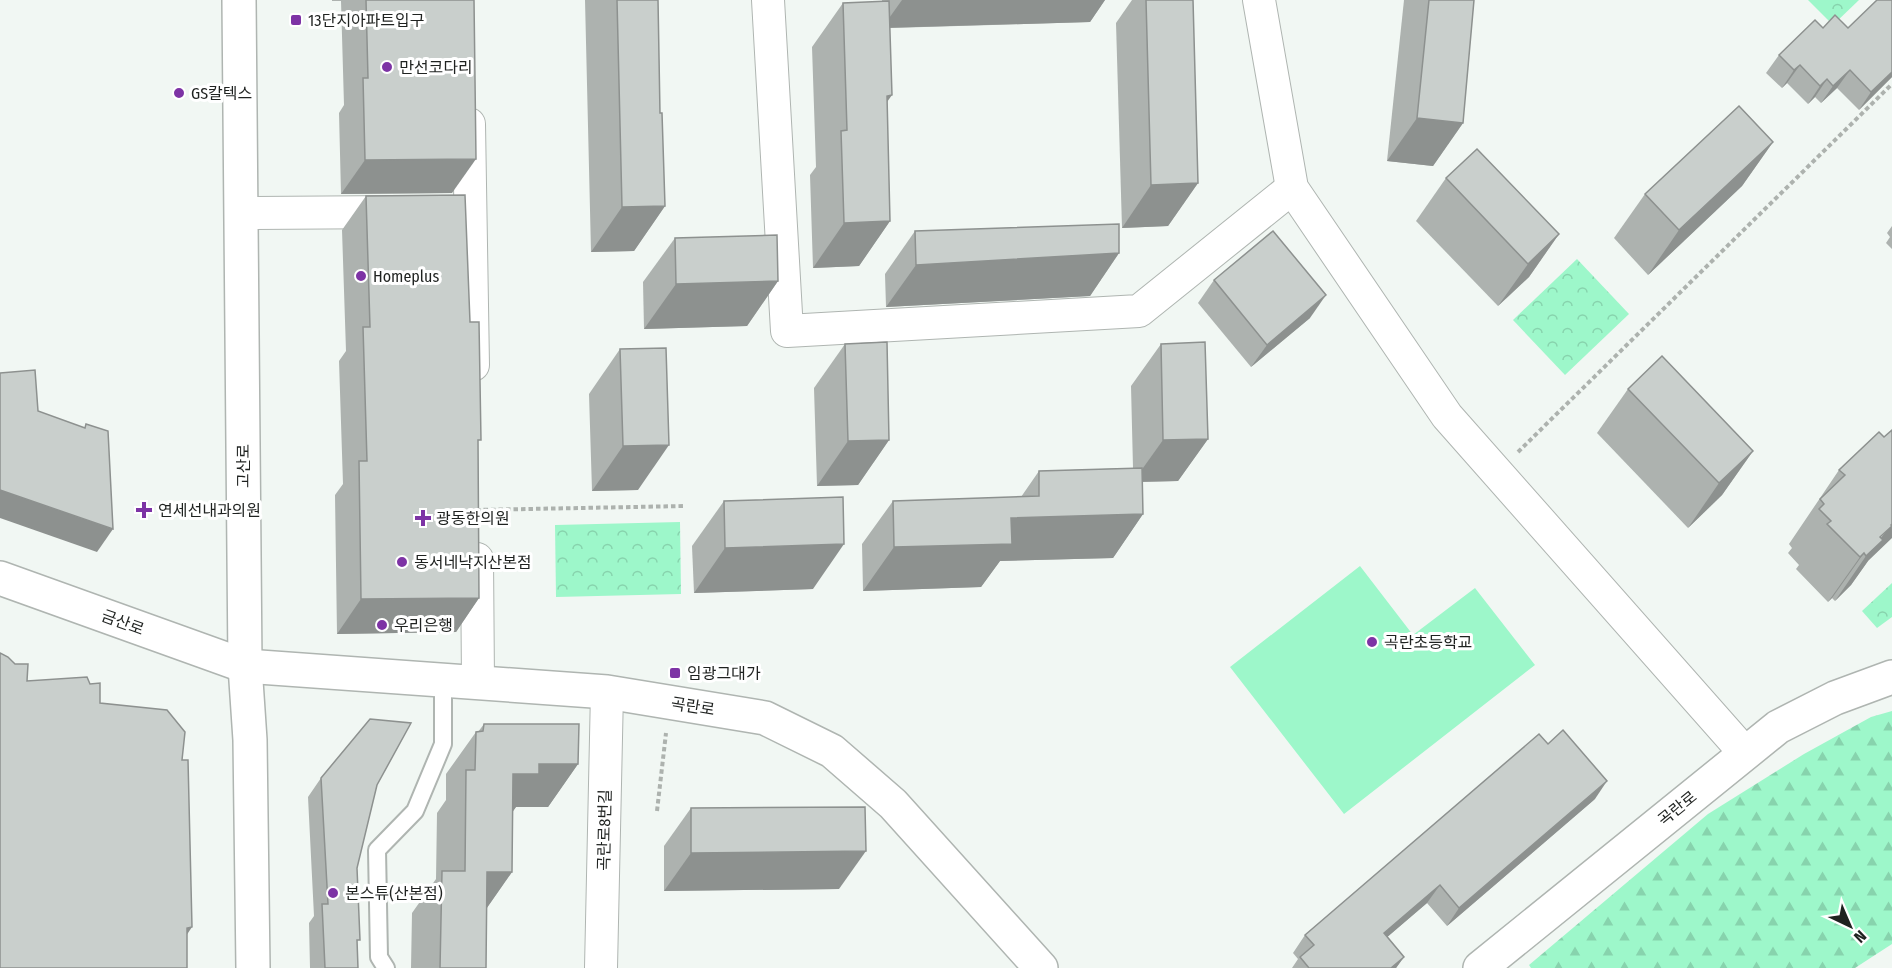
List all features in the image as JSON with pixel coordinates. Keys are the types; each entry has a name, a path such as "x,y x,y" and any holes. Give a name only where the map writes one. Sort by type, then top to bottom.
{"street":[{"name":"고산로","path":"239,0 245,666 250,740 253,968"},
{"path":"768,0 787,331 1139,311 1292,188"},
{"path":"1259,0 1292,188 1431,395 1497,474 1745,753"},
{"path":"469,94 448,211 474,390"},
{"path":"241,213 448,211"},
{"path":"476,510 478,682"},
{"name":"금산로","path":"0,578 245,666"},
{"name":"곡란로","path":"245,666 607,692 765,718 832,751 893,804 1041,968"},
{"name":"곡란로","path":"1480,968 1778,727 1835,698 1892,677"},
{"name":"곡란로8번길","path":"601,968 607,692"}],"lane":[{"path":"386,968 379,957 377,850 415,812 443,744 443,680"}],"path":[{"path":"1497,474 1892,84"},
{"path":"476,510 685,506"},
{"path":"657,811 669,702"}],"green space":[{"path":"1808,0 1859,0 1833,25"},
{"path":"1577,259 1629,314 1565,375 1513,320"},
{"path":"680,522 681,594 556,597 555,525"},
{"path":"1360,566 1413,635 1475,588 1535,665 1344,814 1230,667"},
{"path":"1892,583 1892,617 1877,628 1862,611"},
{"path":"1892,711 1892,944 1855,968 1531,968 1529,965 1708,814 1804,754 1871,717"}],"building":[{"path":"366,0 474,0 476,159 365,160 363,78 368,78"},
{"path":"617,0 658,0 660,113 662,113 665,206 622,207"},
{"path":"1146,0 1193,0 1198,183 1151,185"},
{"path":"1429,0 1474,0 1463,123 1417,118"},
{"path":"1877,0 1892,0 1892,72 1871,92 1850,70 1833,86 1827,79 1820,86 1800,65 1794,70 1779,55 1815,20 1823,28 1835,15 1848,28"},
{"path":"889,1 892,95 887,96 890,221 844,223 841,131 847,130 843,3"},
{"path":"1739,106 1773,142 1679,230 1645,194"},
{"path":"1477,149 1559,234 1528,264 1446,178"},
{"path":"465,195 470,322 479,322 481,440 478,440 479,598 361,599 359,461 367,461 363,327 370,327 366,196"},
{"path":"1119,224 1119,253 916,265 915,231"},
{"path":"1273,231 1326,295 1267,345 1214,280"},
{"path":"777,235 778,281 676,284 675,238"},
{"path":"887,342 889,440 848,441 845,344"},
{"path":"1205,342 1208,439 1163,440 1161,344"},
{"path":"666,348 669,445 623,446 620,349"},
{"path":"1662,356 1753,451 1719,483 1628,389"},
{"path":"35,370 38,411 85,428 86,424 108,431 113,529 0,490 0,373"},
{"path":"1892,430 1892,526 1880,537 1883,540 1866,556 1864,553 1860,557 1827,524 1831,521 1819,509 1824,504 1820,499 1845,475 1839,470 1879,432 1884,437"},
{"path":"1142,468 1143,514 1011,518 1012,544 894,547 893,501 1039,496 1039,471"},
{"path":"843,497 844,544 725,548 724,501"},
{"path":"0,653 15,664 28,664 27,681 87,677 90,684 100,683 100,703 167,710 185,732 182,760 188,760 192,927 187,928 187,968 0,968"},
{"path":"370,719 411,723 377,785 357,868 360,940 357,940 358,968 325,968 322,904 328,904 321,778"},
{"path":"484,724 579,724 578,764 539,764 539,774 513,774 512,872 487,872 486,968 440,968 442,871 465,871 466,770 475,770 476,732 483,731"},
{"path":"1563,730 1607,781 1459,908 1440,885 1384,933 1404,957 1391,968 1309,968 1300,957 1314,945 1305,935 1539,734 1548,744"},
{"path":"865,807 866,851 691,853 691,808"}],"place":[{"name":"13단지아파트입구","path":"296,20"},
{"name":"만선코다리","path":"387,67"},
{"name":"GS칼텍스","path":"179,93"},
{"name":"Homeplus","path":"361,276"},
{"name":"연세선내과의원","path":"144,510"},
{"name":"광동한의원","path":"423,518"},
{"name":"동서네낙지산본점","path":"402,562"},
{"name":"우리은행","path":"382,625"},
{"name":"곡란초등학교","path":"1372,642"},
{"name":"임광그대가","path":"675,673"},
{"name":"본스튜(산본점)","path":"333,893"}]}
